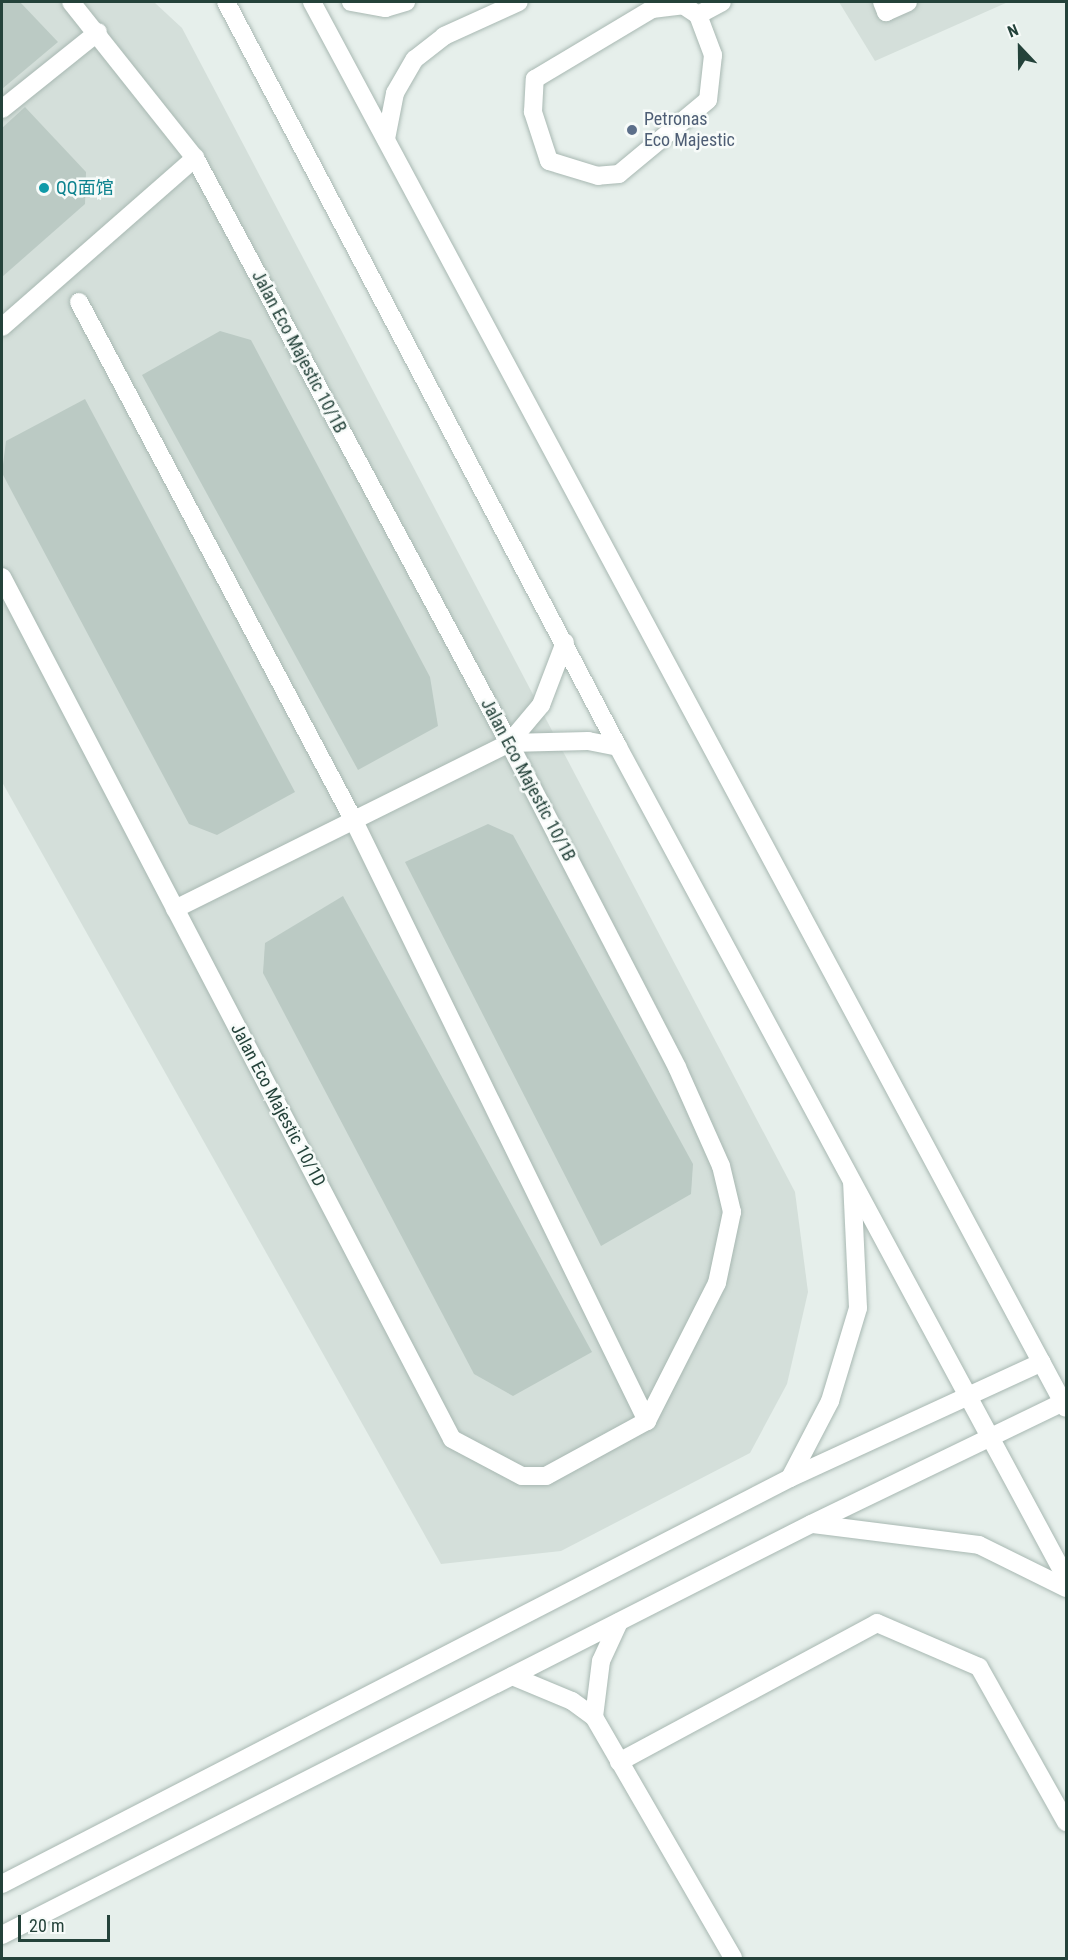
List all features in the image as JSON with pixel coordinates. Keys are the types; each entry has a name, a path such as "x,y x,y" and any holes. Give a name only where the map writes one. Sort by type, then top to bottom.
{"street":[{"name":"Jalan Eco Majestic 10/1B","path":"71,2 98,32 195,158 509,743 677,1067 721,1166 732,1212 717,1283 647,1421"},
{"path":"226,2 565,642 618,747 852,1176 1066,1578"},
{"path":"2,1935 811,1524 991,1437 1065,1405 312,2"},
{"path":"351,2 385,8 406,2"},
{"path":"386,139 395,93 415,59 444,36 519,2"},
{"path":"698,15 722,2"},
{"path":"882,2 886,12 908,2"},
{"path":"652,5 683,5 698,15 713,55 708,100 619,174 598,176 549,161 533,112 535,79 652,5"},
{"path":"2,109 98,32"},
{"path":"2,327 195,158"},
{"path":"79,303 354,821 647,1421"},
{"name":"Jalan Eco Majestic 10/1D","path":"2,577 452,1439 522,1476 546,1476 647,1421"},
{"path":"175,909 509,743 541,705 565,642"},
{"path":"509,743 588,741 618,747"},
{"path":"790,1478 830,1401 858,1308 852,1176"},
{"path":"2,1884 790,1478 1042,1362"},
{"path":"811,1524 979,1545 1066,1588"},
{"path":"594,1717 601,1661 619,1622"},
{"path":"619,1762 877,1623 979,1667 1066,1822"},
{"path":"512,1676 572,1701 594,1717 733,1959"}],"shaded area":[{"path":"2,2 154,2 182,28 795,1192 808,1292 787,1384 750,1453 561,1551 441,1564 2,782"},
{"path":"839,2 1008,2 875,61"}],"building":[{"path":"2,2 20,2 58,42 2,89"},
{"name":"QQ面馆","path":"25,107 86,172 85,204 2,277 2,128"},
{"path":"220,331 251,340 430,677 438,726 358,770 142,375"},
{"path":"85,399 295,792 217,835 189,824 2,473 6,441"},
{"path":"488,824 513,835 693,1164 691,1194 601,1246 405,862"},
{"path":"343,896 592,1352 513,1396 474,1374 263,973 265,943"}],"place":[{"name":"Petronas Eco Majestic","path":"632,130"},
{"name":"QQ面馆","path":"44,188"}]}
